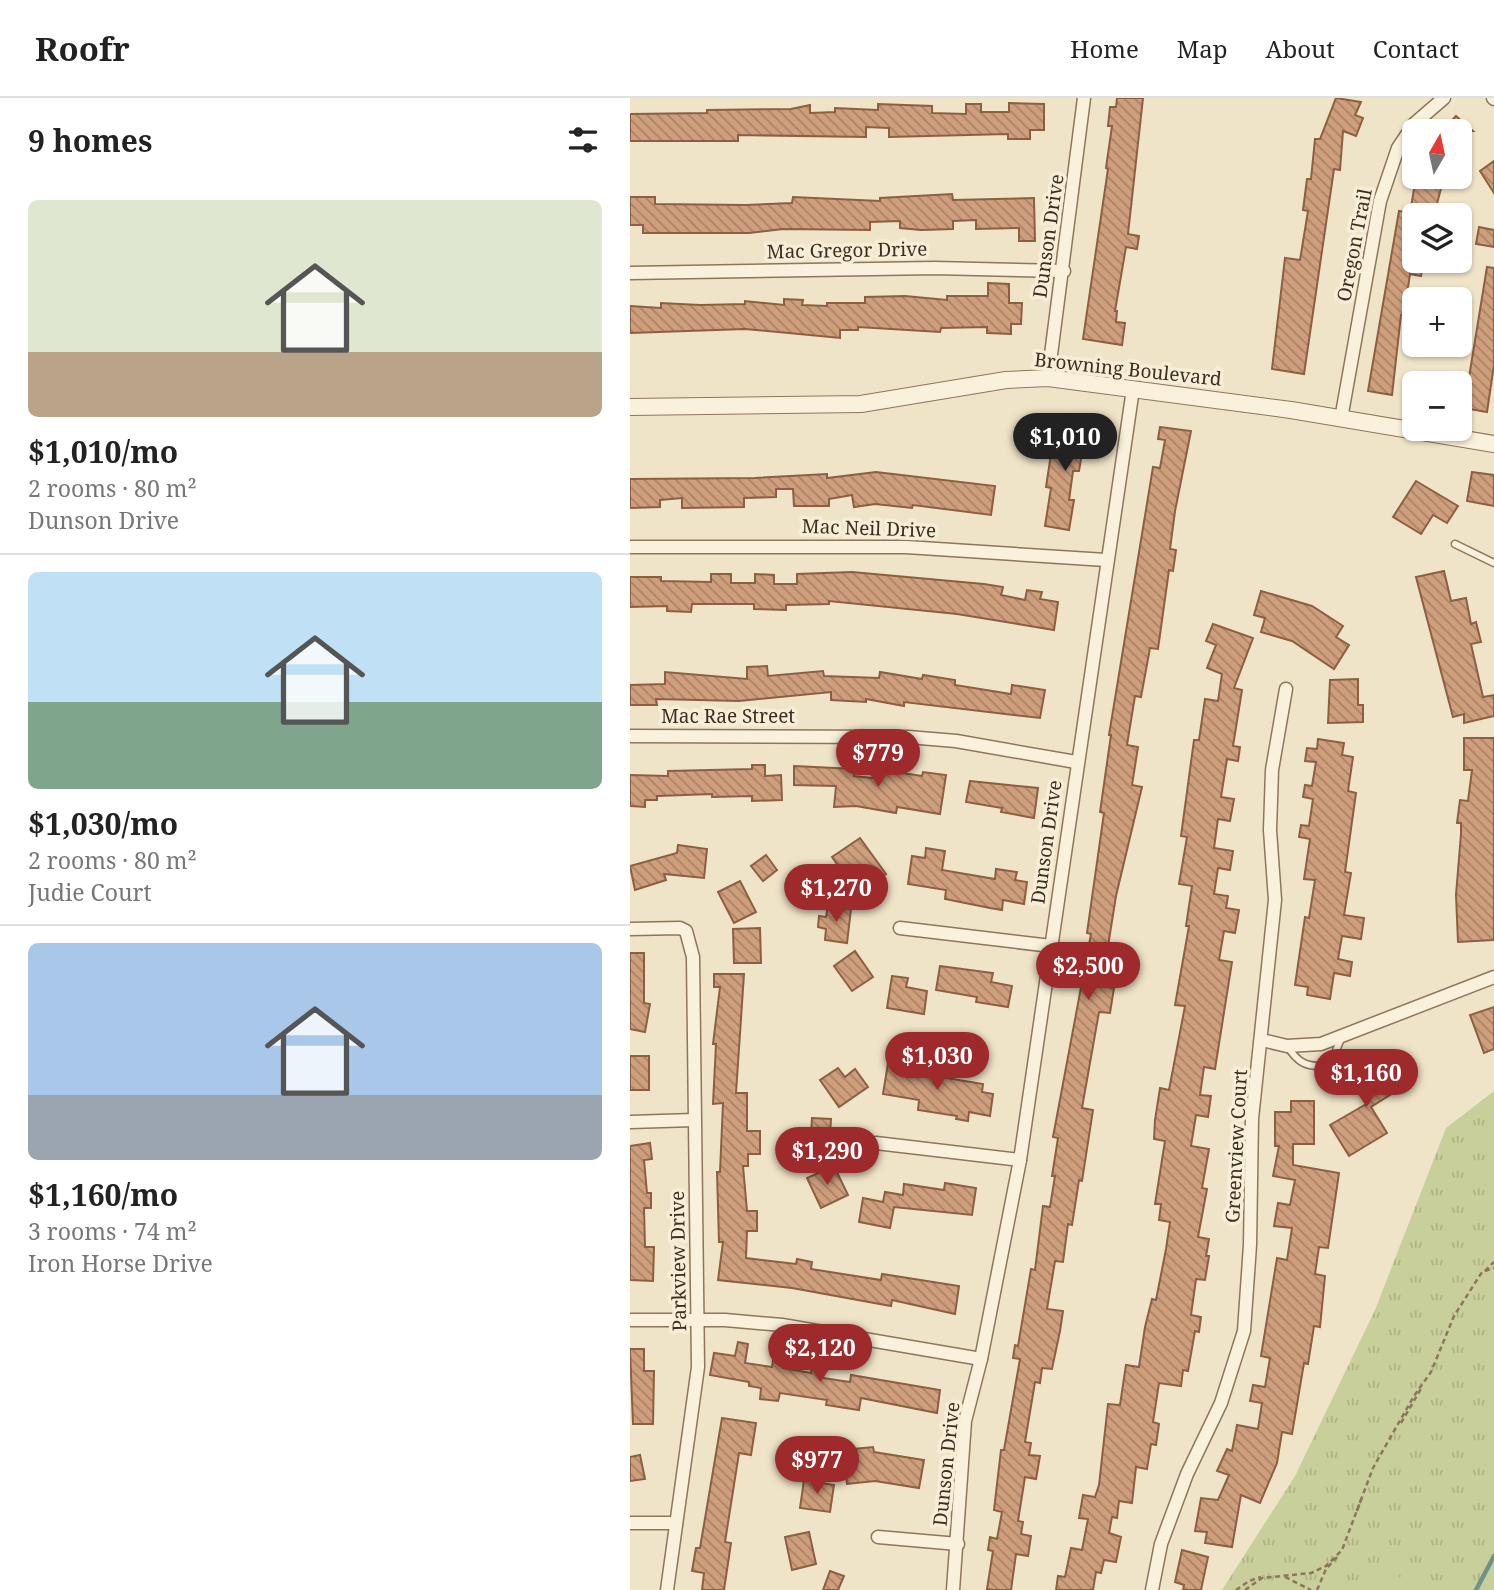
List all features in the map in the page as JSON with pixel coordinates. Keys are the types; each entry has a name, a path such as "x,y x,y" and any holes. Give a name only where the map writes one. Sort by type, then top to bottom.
{"street":[{"name":"Dunson Drive","path":"1048,378 1064,271 1084,98"},
{"name":"Oregon Trail","path":"1341,419 1380,201 1398,148 1414,124 1444,98"},
{"name":"Mac Gregor Drive","path":"630,273 935,268 1064,271"},
{"name":"Browning Boulevard","path":"630,407 861,404 1006,380 1048,378 1341,419 1494,444"},
{"name":"Dunson Drive","path":"953,1590 965,1421 981,1360 1020,1160 1076,762 1133,389"},
{"name":"Mac Neil Drive","path":"630,547 906,547 1106,560"},
{"name":"Greenview Court","path":"1152,1590 1161,1544 1186,1474 1222,1404 1244,1331 1252,1119 1275,900 1270,830 1272,770 1286,689"},
{"name":"Mac Rae Street","path":"630,736 908,737 956,741 1076,762"},
{"name":"Parkview Drive","path":"630,929 680,928 686,931 693,957 698,1367 667,1590"},
{"path":"900,928 1051,946"},
{"path":"1262,1040 1287,1046 1321,1044 1494,978"},
{"path":"630,1122 694,1121"},
{"path":"876,1143 1020,1160"},
{"path":"630,1320 699,1320 782,1325 981,1360"},
{"path":"630,1523 676,1523"},
{"path":"878,1537 958,1544"}],"lane":[{"path":"1455,544 1494,563"},
{"path":"1287,1046 1296,1059 1309,1067 1325,1066 1333,1058 1343,1035"}],"path":[{"path":"1317,1590 1326,1569 1343,1551 1365,1488 1426,1381 1458,1307 1494,1262"},
{"path":"1245,1590 1262,1578 1311,1573 1326,1566 1342,1550 1373,1468 1414,1396 1431,1372 1454,1316 1482,1272 1494,1268"},
{"path":"1237,1590 1258,1578 1279,1577 1293,1578 1311,1590"}],"green space":[{"path":"1494,1091 1494,1590 1222,1590 1295,1476 1375,1310 1446,1128"},
{"path":"1376,1564 1396,1573 1410,1590 1358,1590 1368,1568"}],"building":[{"path":"1117,98 1143,98 1128,234 1139,236 1137,249 1126,247 1115,311 1116,322 1125,323 1122,345 1083,339 1108,169 1112,126 1108,126 1110,107 1116,107"},
{"path":"1336,98 1361,102 1355,115 1363,118 1356,136 1343,131 1340,170 1334,169 1304,374 1272,369 1285,258 1300,260 1308,211 1303,210 1307,179 1311,179 1315,139 1320,139"},
{"path":"1009,103 1044,104 1044,130 1030,130 1030,139 1008,139 1008,134 889,137 889,128 866,127 866,137 738,135 738,141 630,141 630,114 791,109 810,105 810,113 835,112 835,108 878,110 878,104 932,106 932,113 966,114 966,104 981,104 981,112 1009,112"},
{"path":"1494,161 1494,193 1480,171"},
{"path":"1414,189 1441,189 1437,203 1412,203"},
{"path":"952,194 953,200 1034,198 1035,241 1019,241 1019,228 976,229 976,220 953,221 953,229 900,228 900,221 870,222 870,230 783,229 749,233 643,233 643,225 630,225 630,197 655,197 655,204 746,205 792,203 793,197 880,201 880,198"},
{"path":"1399,211 1402,212 1402,273 1421,273 1421,276 1410,274 1408,287 1402,287 1402,315 1392,395 1368,391"},
{"path":"1479,227 1494,230 1494,247 1476,244"},
{"path":"1487,267 1494,268 1494,365 1487,412 1472,409 1470,371"},
{"path":"988,283 1009,284 1009,303 1022,303 1021,324 1011,324 1011,334 987,333 987,327 941,328 940,332 858,327 858,330 840,330 840,338 745,329 630,333 630,306 661,308 661,303 745,304 745,301 784,305 784,299 803,300 802,305 827,306 827,303 865,303 865,297 905,296 947,300 947,296 988,296"},
{"path":"1067,414 1088,417 1079,471 1073,471 1069,500 1074,500 1069,530 1045,526 1051,488 1046,487 1051,454 1060,456"},
{"path":"1160,427 1191,431 1175,511 1170,549 1176,550 1173,571 1169,570 1158,649 1150,648 1141,697 1135,696 1127,745 1138,747 1132,785 1142,787 1116,896 1108,946 1114,947 1108,987 1114,988 1110,1013 1099,1012 1082,1108 1093,1110 1082,1181 1079,1180 1072,1225 1068,1224 1063,1262 1055,1261 1047,1309 1063,1311 1060,1331 1052,1369 1042,1368 1040,1383 1035,1382 1025,1442 1031,1443 1029,1455 1040,1456 1036,1479 1025,1477 1018,1521 1023,1522 1021,1534 1031,1536 1028,1556 1016,1554 1011,1590 993,1590 987,1589 993,1551 988,1550 990,1537 997,1539 1002,1512 994,1510 1001,1450 1004,1450 1020,1359 1013,1358 1015,1345 1018,1346 1031,1269 1035,1270 1043,1206 1050,1207 1055,1176 1052,1176 1058,1138 1053,1137 1091,934 1087,933 1104,813 1100,812 1109,735 1153,467 1160,468 1165,440 1158,439"},
{"path":"876,472 995,486 991,515 913,505 912,508 875,504 854,507 852,495 829,499 829,506 794,506 793,489 776,489 776,497 744,498 744,507 682,508 682,498 660,500 660,507 630,508 630,479 755,478 827,474 827,478"},
{"path":"1472,472 1494,475 1494,506 1467,501"},
{"path":"1416,481 1458,506 1447,523 1433,515 1421,534 1393,517"},
{"path":"1444,571 1451,601 1466,598 1471,624 1476,622 1481,642 1471,644 1483,697 1494,695 1494,716 1464,723 1464,714 1453,717 1416,577"},
{"path":"852,572 1003,587 1001,595 1025,600 1027,590 1042,592 1040,599 1058,602 1054,630 957,614 829,601 829,604 786,605 786,610 754,609 754,604 692,604 691,612 667,611 667,606 630,607 630,577 711,582 711,574 731,574 731,583 755,583 755,574 774,575 774,584 797,584 797,574"},
{"path":"1261,591 1312,606 1343,626 1336,637 1349,645 1334,669 1292,641 1261,632 1265,618 1254,615"},
{"path":"1213,624 1253,638 1234,688 1242,690 1233,746 1240,747 1238,761 1227,759 1221,797 1234,799 1230,821 1218,819 1214,848 1233,851 1230,870 1218,868 1214,894 1228,896 1226,908 1239,910 1235,933 1224,931 1219,960 1232,962 1215,1069 1204,1067 1200,1095 1211,1096 1208,1117 1196,1115 1191,1146 1209,1149 1202,1188 1207,1189 1198,1237 1209,1239 1206,1256 1209,1256 1205,1280 1196,1279 1191,1315 1201,1317 1199,1332 1195,1331 1188,1371 1183,1370 1181,1386 1159,1383 1153,1422 1159,1424 1156,1445 1151,1444 1147,1469 1136,1467 1132,1503 1119,1501 1117,1518 1112,1517 1109,1533 1121,1537 1116,1562 1104,1560 1101,1573 1096,1572 1093,1590 1056,1590 1058,1576 1065,1577 1071,1548 1082,1550 1088,1519 1079,1518 1083,1495 1095,1497 1099,1485 1108,1404 1120,1405 1126,1365 1139,1367 1145,1327 1152,1299 1156,1300 1166,1249 1170,1222 1159,1220 1161,1204 1155,1204 1165,1141 1154,1139 1155,1120 1160,1088 1169,1090 1185,1006 1175,1005 1189,926 1186,926 1192,886 1179,884 1187,837 1181,836 1194,740 1199,740 1205,699 1218,701 1222,674 1207,668 1216,645 1206,641"},
{"path":"767,666 768,676 823,671 824,676 879,678 880,672 922,679 923,675 955,680 955,685 1011,694 1012,685 1045,690 1040,718 904,702 904,706 866,699 866,702 831,700 831,692 739,701 656,699 657,705 630,705 630,685 665,684 665,672 747,679 747,667"},
{"path":"1358,679 1358,705 1363,705 1363,722 1328,723 1330,680"},
{"path":"1464,738 1494,738 1494,940 1458,942 1456,895 1461,823 1457,823 1460,800 1468,801 1472,770 1464,770"},
{"path":"1318,739 1344,743 1342,755 1353,757 1348,791 1356,793 1345,872 1351,873 1344,915 1364,918 1361,939 1342,936 1338,959 1352,962 1350,976 1334,973 1330,999 1307,995 1308,987 1295,985 1305,917 1309,918 1315,880 1304,879 1310,839 1299,837 1301,825 1309,826 1313,799 1303,797 1305,785 1312,786 1316,762 1305,761 1307,748 1317,749"},
{"path":"752,765 765,765 765,776 781,775 782,800 752,801 752,796 712,797 712,794 657,796 657,800 645,800 645,807 630,806 630,775 668,776 668,771 752,769"},
{"path":"794,766 855,769 854,776 881,779 882,770 922,776 923,772 946,775 940,814 897,807 896,813 856,806 834,807 836,786 794,785"},
{"path":"970,781 1038,788 1034,818 1001,812 1002,808 966,802"},
{"path":"860,838 886,874 858,894 832,857"},
{"path":"678,845 707,849 704,878 664,874 666,880 635,890 630,866 677,853"},
{"path":"926,848 945,851 942,870 995,879 996,869 1017,872 1015,880 1027,882 1024,904 1003,900 1002,910 990,908 945,899 946,890 908,884 912,856 925,858"},
{"path":"766,855 777,870 763,881 751,866"},
{"path":"740,881 756,912 734,923 718,892"},
{"path":"828,906 851,909 847,943 825,940 826,929 818,927 819,916 826,917"},
{"path":"760,928 761,963 734,963 733,929"},
{"path":"855,951 873,977 852,991 834,966"},
{"path":"630,953 644,953 644,1003 650,1004 645,1032 630,1029"},
{"path":"940,966 993,973 991,982 1012,986 1008,1007 976,1002 977,997 936,990"},
{"path":"714,974 744,974 736,1093 747,1093 747,1131 760,1131 760,1154 748,1154 748,1166 743,1166 747,1211 757,1211 757,1231 747,1231 746,1258 796,1264 797,1259 812,1262 811,1269 881,1280 882,1274 959,1286 955,1314 892,1300 891,1306 792,1288 718,1280 723,1242 719,1242 717,1172 720,1172 723,1103 713,1104 716,1044 713,1044 720,987 714,987"},
{"path":"892,976 908,978 906,987 927,991 924,1014 887,1008"},
{"path":"1494,1007 1494,1049 1484,1053 1470,1015"},
{"path":"630,1056 649,1056 649,1090 630,1090"},
{"path":"889,1057 908,1060 907,1070 917,1073 983,1084 982,1092 993,1094 990,1116 969,1112 968,1121 956,1119 957,1116 918,1110 919,1100 883,1094"},
{"path":"1387,1057 1395,1070 1388,1075 1398,1090 1371,1107 1387,1133 1349,1156 1330,1125 1368,1103 1353,1078"},
{"path":"838,1068 845,1077 855,1069 868,1087 839,1107 820,1080"},
{"path":"1291,1101 1314,1101 1314,1144 1293,1144 1293,1165 1339,1173 1328,1248 1319,1247 1315,1274 1325,1276 1320,1327 1314,1326 1308,1364 1304,1363 1292,1434 1282,1432 1277,1463 1260,1503 1241,1495 1232,1547 1205,1543 1207,1532 1195,1531 1201,1498 1218,1500 1229,1475 1217,1471 1227,1449 1232,1451 1237,1425 1258,1429 1262,1403 1250,1401 1253,1385 1265,1387 1270,1358 1261,1356 1277,1258 1287,1260 1292,1228 1274,1226 1278,1203 1290,1205 1295,1180 1273,1176 1279,1146 1275,1146 1275,1112 1291,1112"},
{"path":"812,1118 831,1119 829,1153 810,1152"},
{"path":"650,1143 652,1159 644,1160 647,1193 651,1193 651,1208 644,1208 645,1247 654,1247 653,1281 630,1280 630,1146"},
{"path":"834,1166 848,1195 821,1208 807,1178"},
{"path":"945,1183 976,1188 972,1215 894,1207 890,1228 859,1222 863,1198 883,1202 885,1192 903,1195 904,1184 944,1190"},
{"path":"738,1342 748,1344 745,1363 772,1367 775,1348 786,1349 783,1368 811,1373 812,1366 825,1369 823,1378 850,1382 851,1375 940,1390 937,1413 861,1398 859,1410 826,1405 827,1400 780,1393 778,1401 760,1399 761,1388 749,1386 749,1382 710,1375 714,1353 735,1356"},
{"path":"630,1349 644,1349 644,1371 654,1371 653,1424 633,1424"},
{"path":"722,1418 756,1423 751,1455 739,1453 725,1542 731,1543 724,1590 702,1590 704,1573 692,1571 696,1548 700,1548"},
{"path":"873,1447 874,1452 924,1460 919,1488 875,1481 847,1484 844,1459 855,1458 854,1449"},
{"path":"640,1455 645,1479 630,1481 630,1457"},
{"path":"804,1480 834,1485 830,1512 800,1508"},
{"path":"809,1532 816,1564 792,1570 785,1537"},
{"path":"1182,1550 1208,1557 1201,1590 1183,1590 1184,1585 1175,1582"},
{"path":"830,1571 844,1576 838,1590 823,1590"}],"waterway":[{"path":"1476,1590 1494,1556"}]}
